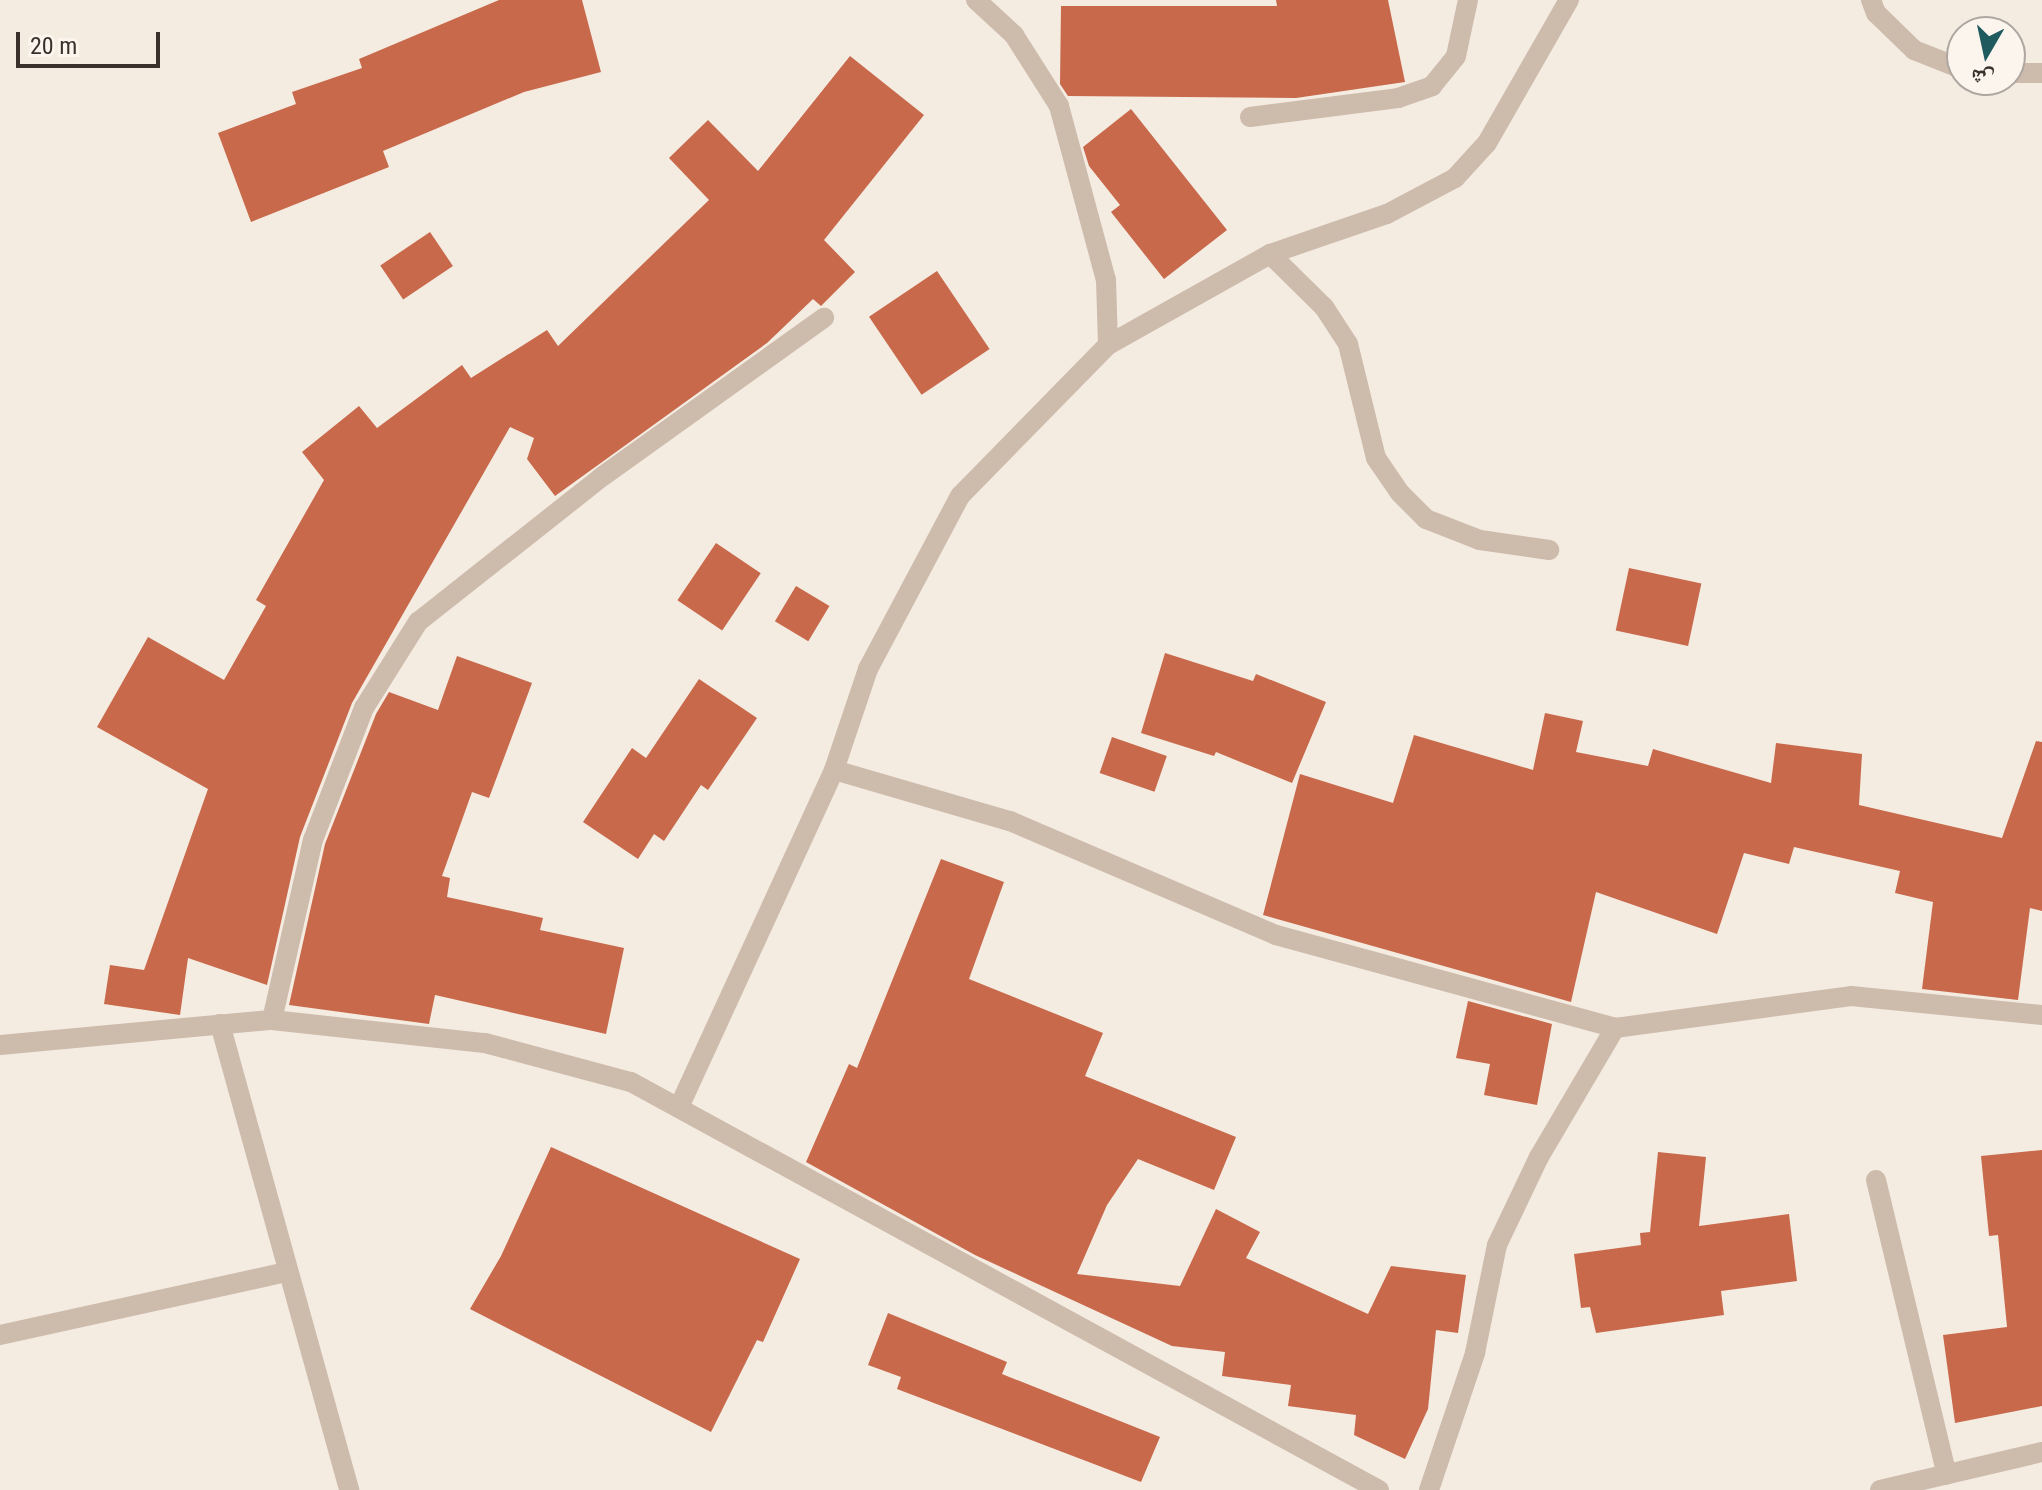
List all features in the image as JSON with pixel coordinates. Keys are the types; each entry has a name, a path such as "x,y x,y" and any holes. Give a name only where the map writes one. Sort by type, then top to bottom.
{"street":[{"path":"976,0 1014,35 1059,106 1106,280 1108,345"},
{"path":"1250,117 1398,98 1432,86 1456,56 1468,0"},
{"path":"680,1105 834,770 868,669 960,496 1108,345 1270,254 1387,214 1455,178 1487,143 1569,0"},
{"path":"1871,0 1876,13 1914,50 1946,63"},
{"path":"1270,254 1324,307 1348,344 1376,458 1400,493 1426,519 1480,540 1549,550"},
{"path":"272,1020 313,840 364,708 418,622 603,476 824,318"},
{"path":"834,770 1010,821 1276,935 1615,1028 1851,996 2042,1015"},
{"path":"0,1045 272,1020 485,1043 631,1082 680,1105 1379,1490"},
{"path":"220,1024 286,1272 349,1490"},
{"path":"1429,1490 1475,1353 1497,1245 1539,1157 1615,1028"},
{"path":"1876,1180 1947,1475"},
{"path":"0,1335 286,1272"},
{"path":"1880,1490 2042,1452"}],"building":[{"path":"499,0 582,0 601,72 524,92 383,151 389,167 251,222 218,133 296,104 292,92 362,68 359,59"},
{"path":"1276,0 1388,0 1405,82 1296,98 1068,96 1060,84 1061,6 1277,6"},
{"path":"850,56 924,115 824,240 855,272 821,306 813,299 767,343 555,496 527,459 534,438 510,427 352,703 300,837 267,985 188,958 180,1015 104,1004 110,965 144,970 208,789 97,727 148,637 224,680 266,606 256,600 324,480 302,452 359,406 377,428 462,365 471,378 547,330 558,346 709,200 669,158 708,120 758,171"},
{"path":"1131,109 1227,230 1164,279 1111,212 1120,205 1089,166 1083,147"},
{"path":"430,232 453,266 403,300 380,266"},
{"path":"937,271 990,349 922,395 869,317"},
{"path":"716,543 761,573 722,630 677,600"},
{"path":"1629,568 1701,583 1688,646 1616,631"},
{"path":"796,586 829,606 808,641 775,621"},
{"path":"1165,653 1253,681 1256,674 1326,702 1292,783 1216,752 1214,756 1141,733"},
{"path":"457,656 532,683 489,798 472,792 442,876 450,878 447,897 543,918 540,930 624,948 606,1034 435,995 429,1024 289,1005 325,844 376,714 389,692 438,710"},
{"path":"699,679 757,718 708,790 701,785 664,841 654,834 638,859 583,822 632,748 646,758"},
{"path":"1545,713 1583,721 1576,752 1648,766 1653,749 1771,783 1776,743 1862,754 1859,805 2002,838 2036,741 2042,742 2042,911 2030,908 2018,1000 1922,989 1933,902 1895,893 1900,871 1794,847 1789,864 1744,853 1717,934 1596,892 1571,1002 1263,915 1300,774 1393,803 1414,735 1533,770"},
{"path":"1112,737 1167,756 1154,792 1100,773"},
{"path":"941,859 1004,882 969,979 1103,1033 1085,1076 1236,1137 1214,1190 1138,1159 1107,1205 1077,1274 1180,1286 1216,1209 1260,1232 1246,1258 1368,1314 1391,1266 1466,1275 1458,1333 1436,1330 1428,1409 1405,1459 1354,1435 1356,1415 1288,1406 1291,1385 1222,1376 1225,1352 1172,1346 975,1255 806,1162 849,1064 857,1068"},
{"path":"1468,1001 1552,1024 1537,1105 1484,1095 1490,1064 1456,1058"},
{"path":"551,1147 800,1259 763,1342 757,1340 711,1432 470,1309 501,1256"},
{"path":"2042,1150 2042,1406 1955,1423 1943,1335 2007,1327 1998,1235 1989,1236 1981,1156"},
{"path":"1658,1152 1706,1157 1699,1226 1789,1214 1797,1281 1721,1291 1724,1315 1596,1333 1590,1307 1581,1308 1574,1254 1641,1245 1640,1233 1650,1232"},
{"path":"888,1313 1007,1362 1002,1374 1160,1437 1141,1482 897,1389 901,1377 868,1365"}]}
